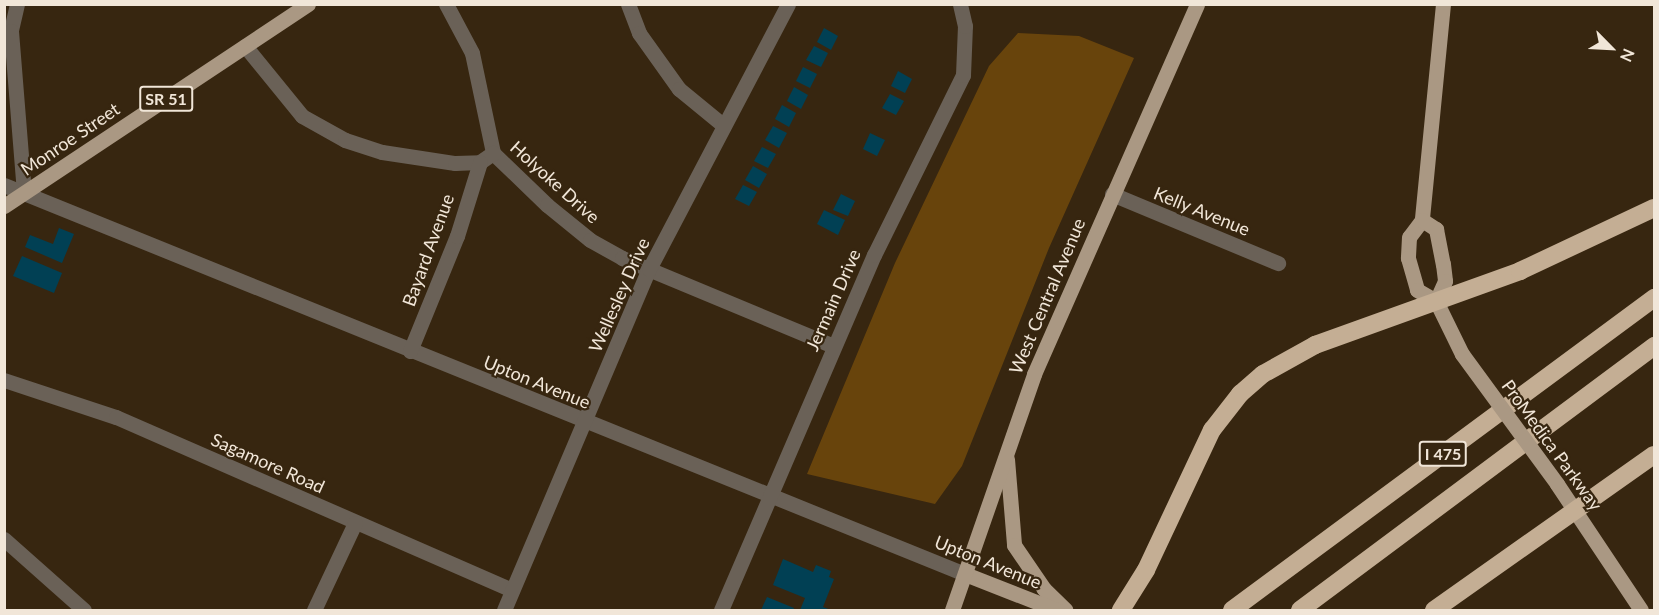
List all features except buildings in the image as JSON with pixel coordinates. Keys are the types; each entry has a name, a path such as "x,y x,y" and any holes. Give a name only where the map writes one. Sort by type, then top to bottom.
{"highway":[{"path":"1121,610 1135,589 1212,430 1240,394 1263,374 1315,345 1520,271 1654,208"},
{"name":"I 475","path":"1232,610 1654,298"},
{"name":"I 475","path":"1300,610 1654,346"},
{"path":"1434,610 1654,455"}],"main road":[{"name":"Monroe Street","path":"4,206 308,4"},
{"name":"West Central Avenue","path":"952,610 1007,450 1112,194 1197,4"},
{"name":"ProMedica Parkway","path":"1443,4 1422,220 1409,237 1408,258 1419,292 1436,301 1462,354 1557,484 1641,610"},
{"path":"1422,220 1436,229 1443,264 1445,286 1436,301"},
{"path":"1007,450 1014,545 1044,589 1066,610"},
{"name":"Upton Avenue","path":"965,574 1057,610"}],"street":[{"path":"17,4 11,31 24,193"},
{"name":"Holyoke Drive","path":"446,4 472,53 486,157 590,240 649,269 833,346"},
{"path":"628,4 653,57 703,114 724,126"},
{"name":"Wellesley Drive","path":"504,610 649,269 788,4"},
{"name":"Jermain Drive","path":"721,610 833,346 963,75 965,26 960,4"},
{"path":"245,46 278,92 322,130 382,153 486,157"},
{"name":"Bayard Avenue","path":"410,351 457,236 486,157"},
{"name":"Upton Avenue","path":"4,185 584,423 965,574"},
{"name":"Kelly Avenue","path":"1112,194 1278,263"},
{"name":"Sagamore Road","path":"5,381 106,413 513,590"},
{"path":"314,610 355,523"},
{"path":"4,539 84,610"}],"shaded area":[{"path":"1018,33 1079,36 1134,58 1049,248 962,466 935,504 807,474 895,263 989,66"}]}
